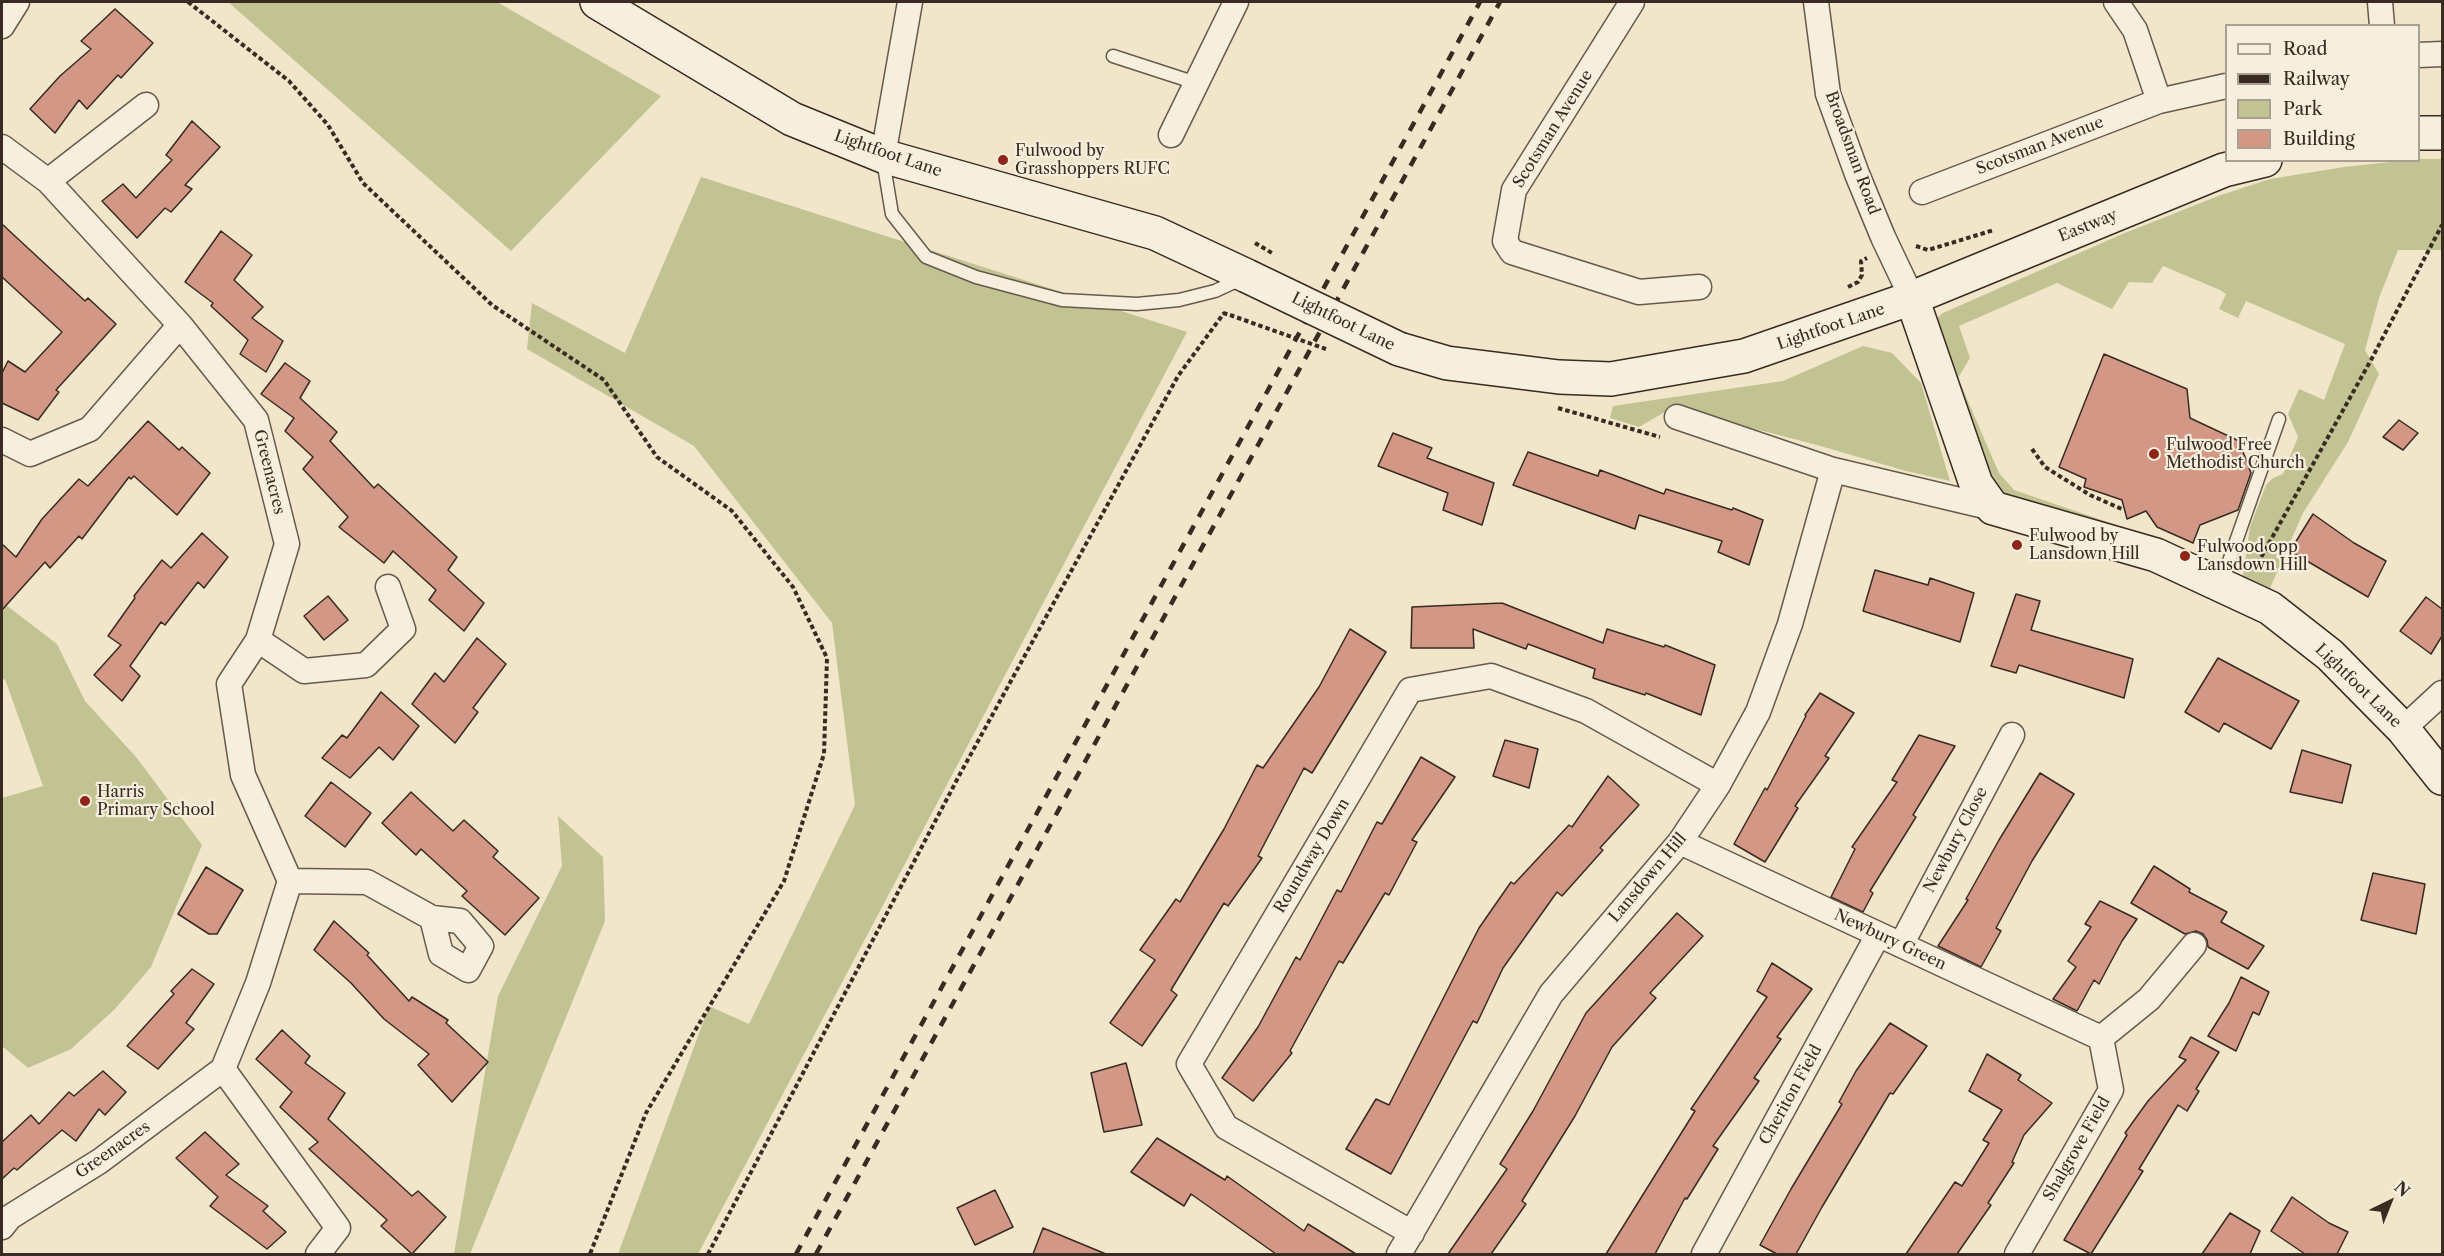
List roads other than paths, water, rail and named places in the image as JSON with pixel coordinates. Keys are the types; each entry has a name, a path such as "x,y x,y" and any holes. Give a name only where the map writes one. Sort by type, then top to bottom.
{"main road":[{"name":"Lightfoot Lane","path":"597,2 792,119 883,156 1246,261 1399,349 1447,363 1559,377 1611,379 1744,356 1912,298"},
{"path":"2420,133 2442,133"},
{"name":"Eastway","path":"1912,298 2224,170 2257,162"},
{"path":"1912,298 1976,484 1993,508"},
{"name":"Lightfoot Lane","path":"1993,508 2156,555 2270,608 2330,655 2403,729 2442,778"}],"street":[{"path":"2,26 17,2"},
{"path":"883,156 910,2"},
{"path":"1171,135 1236,2"},
{"name":"Scotsman Avenue","path":"1632,2 1514,190 1506,241 1512,252 1639,292 1699,287"},
{"name":"Broadsman Road","path":"1816,2 1828,94 1882,237 1912,298"},
{"path":"2116,2 2135,30 2159,101"},
{"path":"2380,2 2382,24"},
{"path":"2420,55 2442,54"},
{"name":"Scotsman Avenue","path":"1922,192 2159,101 2225,86"},
{"path":"48,182 146,105"},
{"name":"Greenacres","path":"2,147 48,182 180,325 256,420 287,544 258,640 229,684 243,775 290,881"},
{"path":"2,440 30,454 90,429 180,325"},
{"name":"Lightfoot Lane","path":"1677,417 1833,470 1993,508"},
{"name":"Lansdown Hill","path":"1399,1254 1551,994 1680,842 1718,785 1758,712 1790,624 1833,470"},
{"path":"258,640 304,671 366,665 403,629 387,587"},
{"name":"Roundway Down","path":"1412,1233 1226,1127 1188,1064 1410,690 1491,676 1586,711 1718,785"},
{"path":"2403,729 2442,693"},
{"name":"Newbury Close","path":"1901,945 2012,735"},
{"name":"Newbury Green","path":"1680,842 2101,1038"},
{"path":"318,1254 338,1228 223,1069 258,983 290,881 367,882 432,918"},
{"name":"Cheriton Field","path":"1704,1254 1878,935"},
{"path":"2101,1038 2149,999 2194,945"},
{"name":"Shalgrove Field","path":"2017,1254 2111,1090 2101,1038"},
{"name":"Greenacres","path":"2,1227 10,1217 100,1161 223,1069"}],"lane":[{"path":"1113,56 1196,83"},
{"path":"883,156 892,214 926,257 976,277 1062,300 1137,304 1179,300 1215,291 1246,261"},
{"path":"2231,590 2279,419"}],"railway":[{"path":"796,1254 1480,2"},
{"path":"816,1254 1500,2"}],"place":[{"name":"Fulwood by Grasshoppers RUFC","path":"1003,160"},
{"name":"Fulwood Free Methodist Church","path":"2154,454"},
{"name":"Fulwood by Lansdown Hill","path":"2017,545"},
{"name":"Fulwood opp Lansdown Hill","path":"2185,556"},
{"name":"Harris Primary School","path":"85,801"}]}
